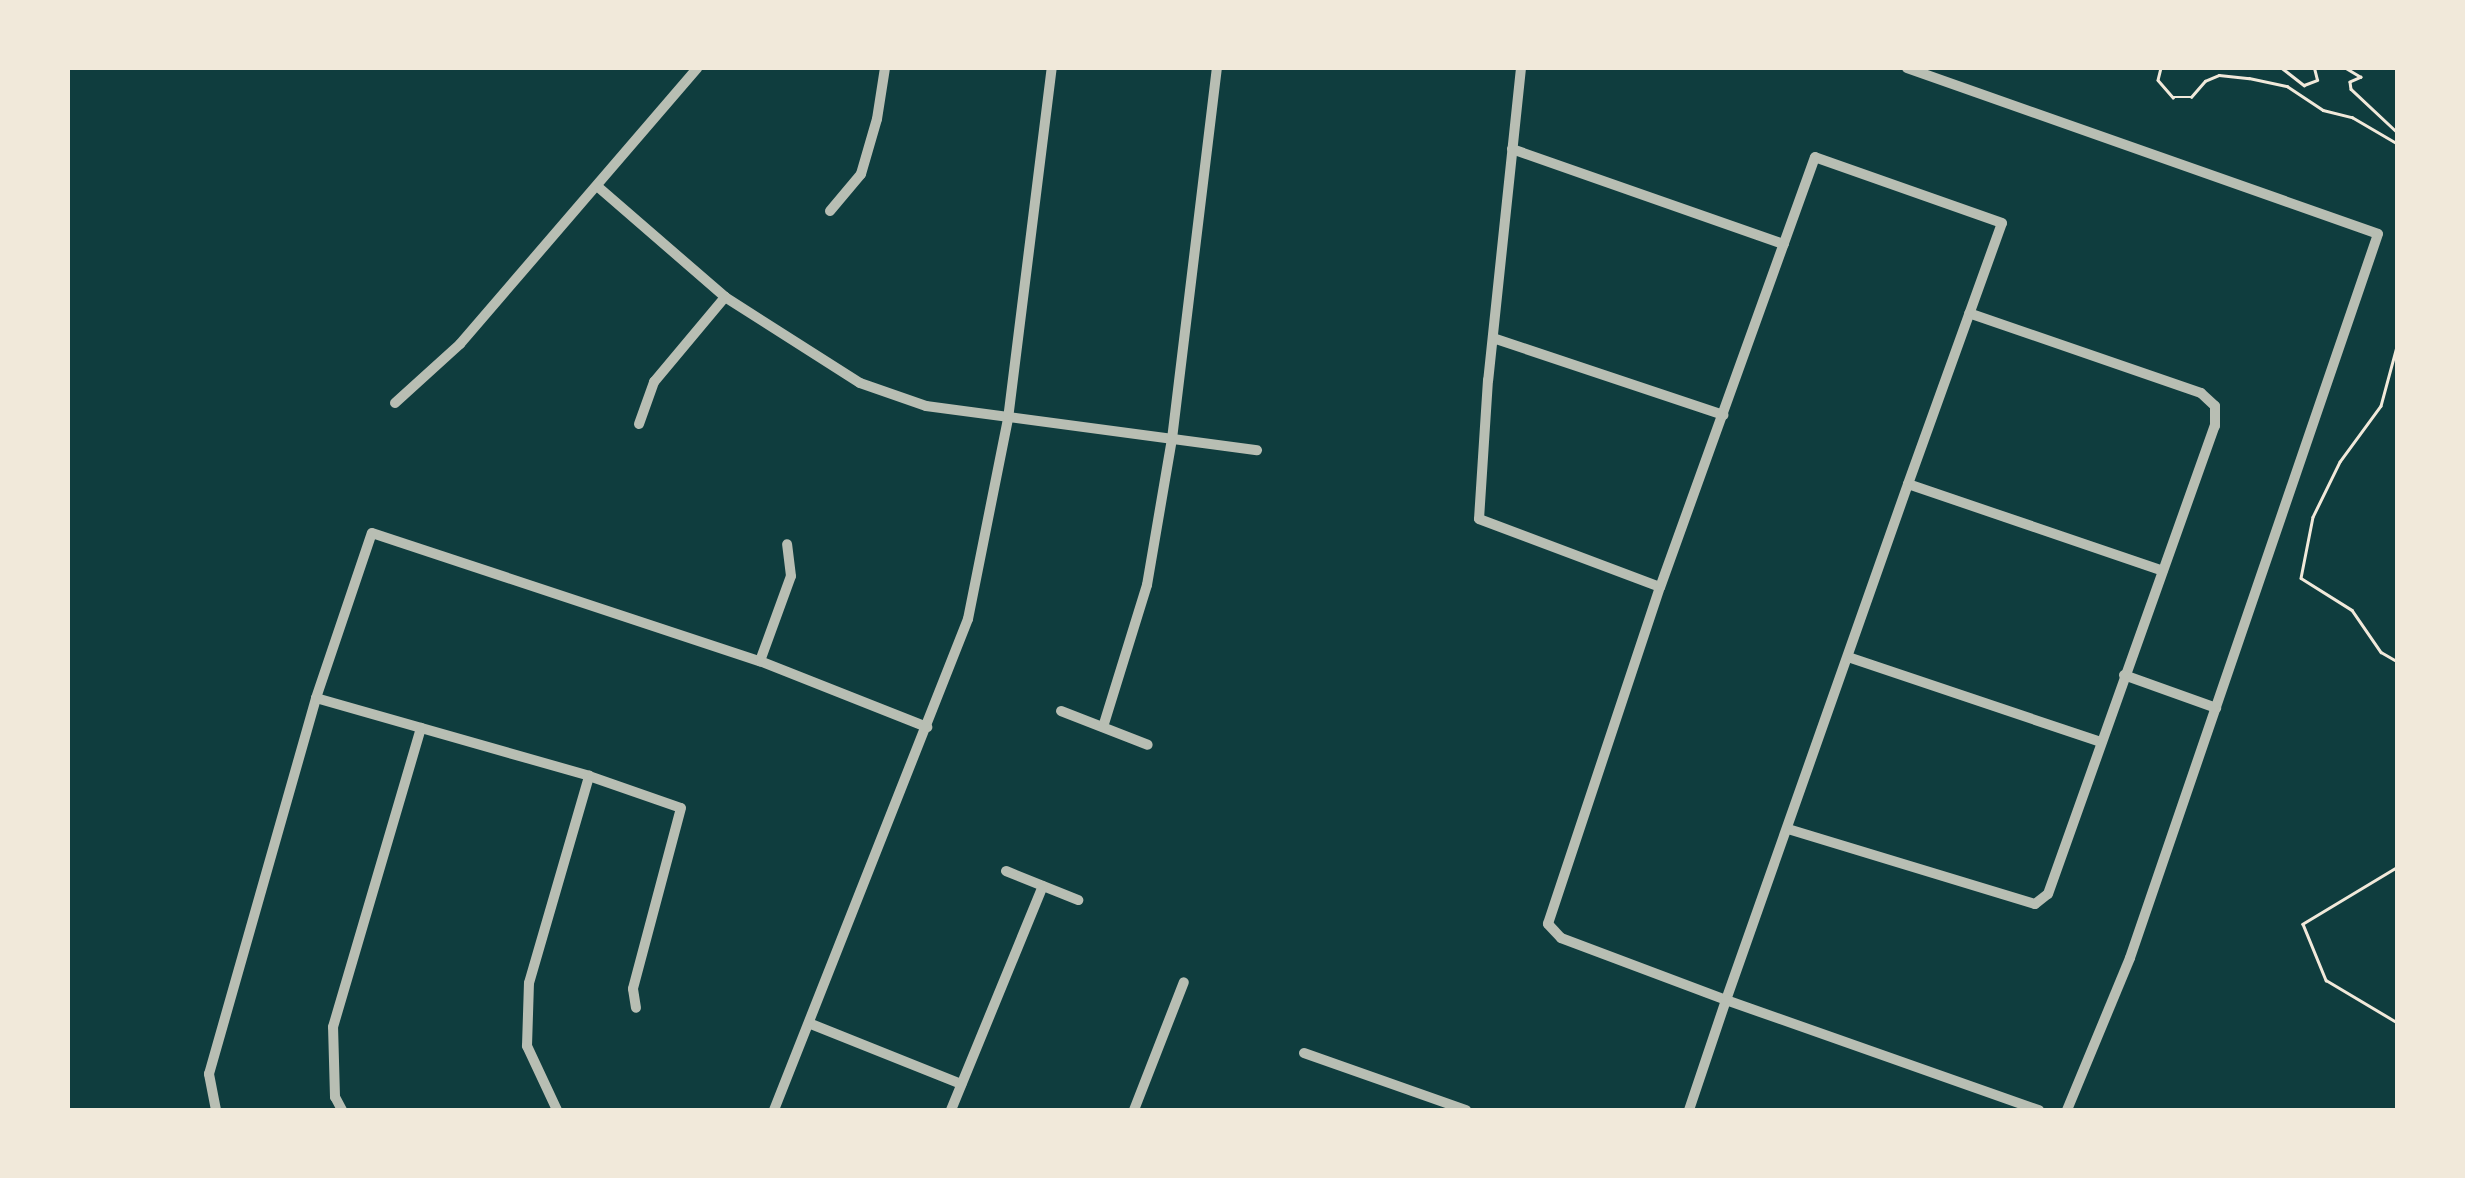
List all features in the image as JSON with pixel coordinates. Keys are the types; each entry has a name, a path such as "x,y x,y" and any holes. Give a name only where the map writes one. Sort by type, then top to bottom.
{"street":[{"path":"395,403 460,344 697,68"},
{"path":"830,211 861,174 877,119 884,68"},
{"path":"774,1110 968,619 1008,420 1052,68"},
{"path":"1104,727 1147,585 1172,439 1217,68"},
{"path":"1522,68 1479,519 1660,587"},
{"path":"1907,68 2378,234 2130,958 2067,1110"},
{"path":"1512,149 1784,244"},
{"path":"1689,1110 1726,1000 1908,484 2002,223 1815,157 1660,587 1548,924 1561,938 1726,1000 2039,1110"},
{"path":"597,186 725,297 860,383 926,406 1008,420 1257,450"},
{"path":"638,424 654,382 725,297"},
{"path":"1788,828 2035,904 2048,894 2215,426 2217,416 2209,398 1969,313"},
{"path":"1494,338 1722,415"},
{"path":"1908,484 2163,571"},
{"path":"216,1110 209,1074 316,698 372,533 760,661 927,727"},
{"path":"760,661 791,576 787,544"},
{"path":"1848,657 2100,742"},
{"path":"2124,674 2216,708"},
{"path":"316,698 589,776 681,808 633,989 636,1008"},
{"path":"1062,711 1148,745"},
{"path":"342,1110 335,1097 333,1027 421,728"},
{"path":"556,1110 527,1046 529,983 589,776"},
{"path":"1006,871 1078,900"},
{"path":"951,1110 1043,886"},
{"path":"1134,1110 1184,982"},
{"path":"811,1024 962,1084"},
{"path":"1304,1053 1466,1110"}],"path":[{"path":"2161,68 2158,80 2173,98 2191,97 2205,81 2219,75 2249,78 2287,86 2323,110 2352,117 2398,144"},
{"path":"2282,68 2304,85 2317,80 2314,68"},
{"path":"2346,68 2362,77 2350,82 2350,88 2398,133"},
{"path":"2398,343 2380,406 2340,462 2313,518 2301,578 2352,610 2381,652 2398,662"},
{"path":"2398,866 2303,924 2326,980 2398,1023"}]}
